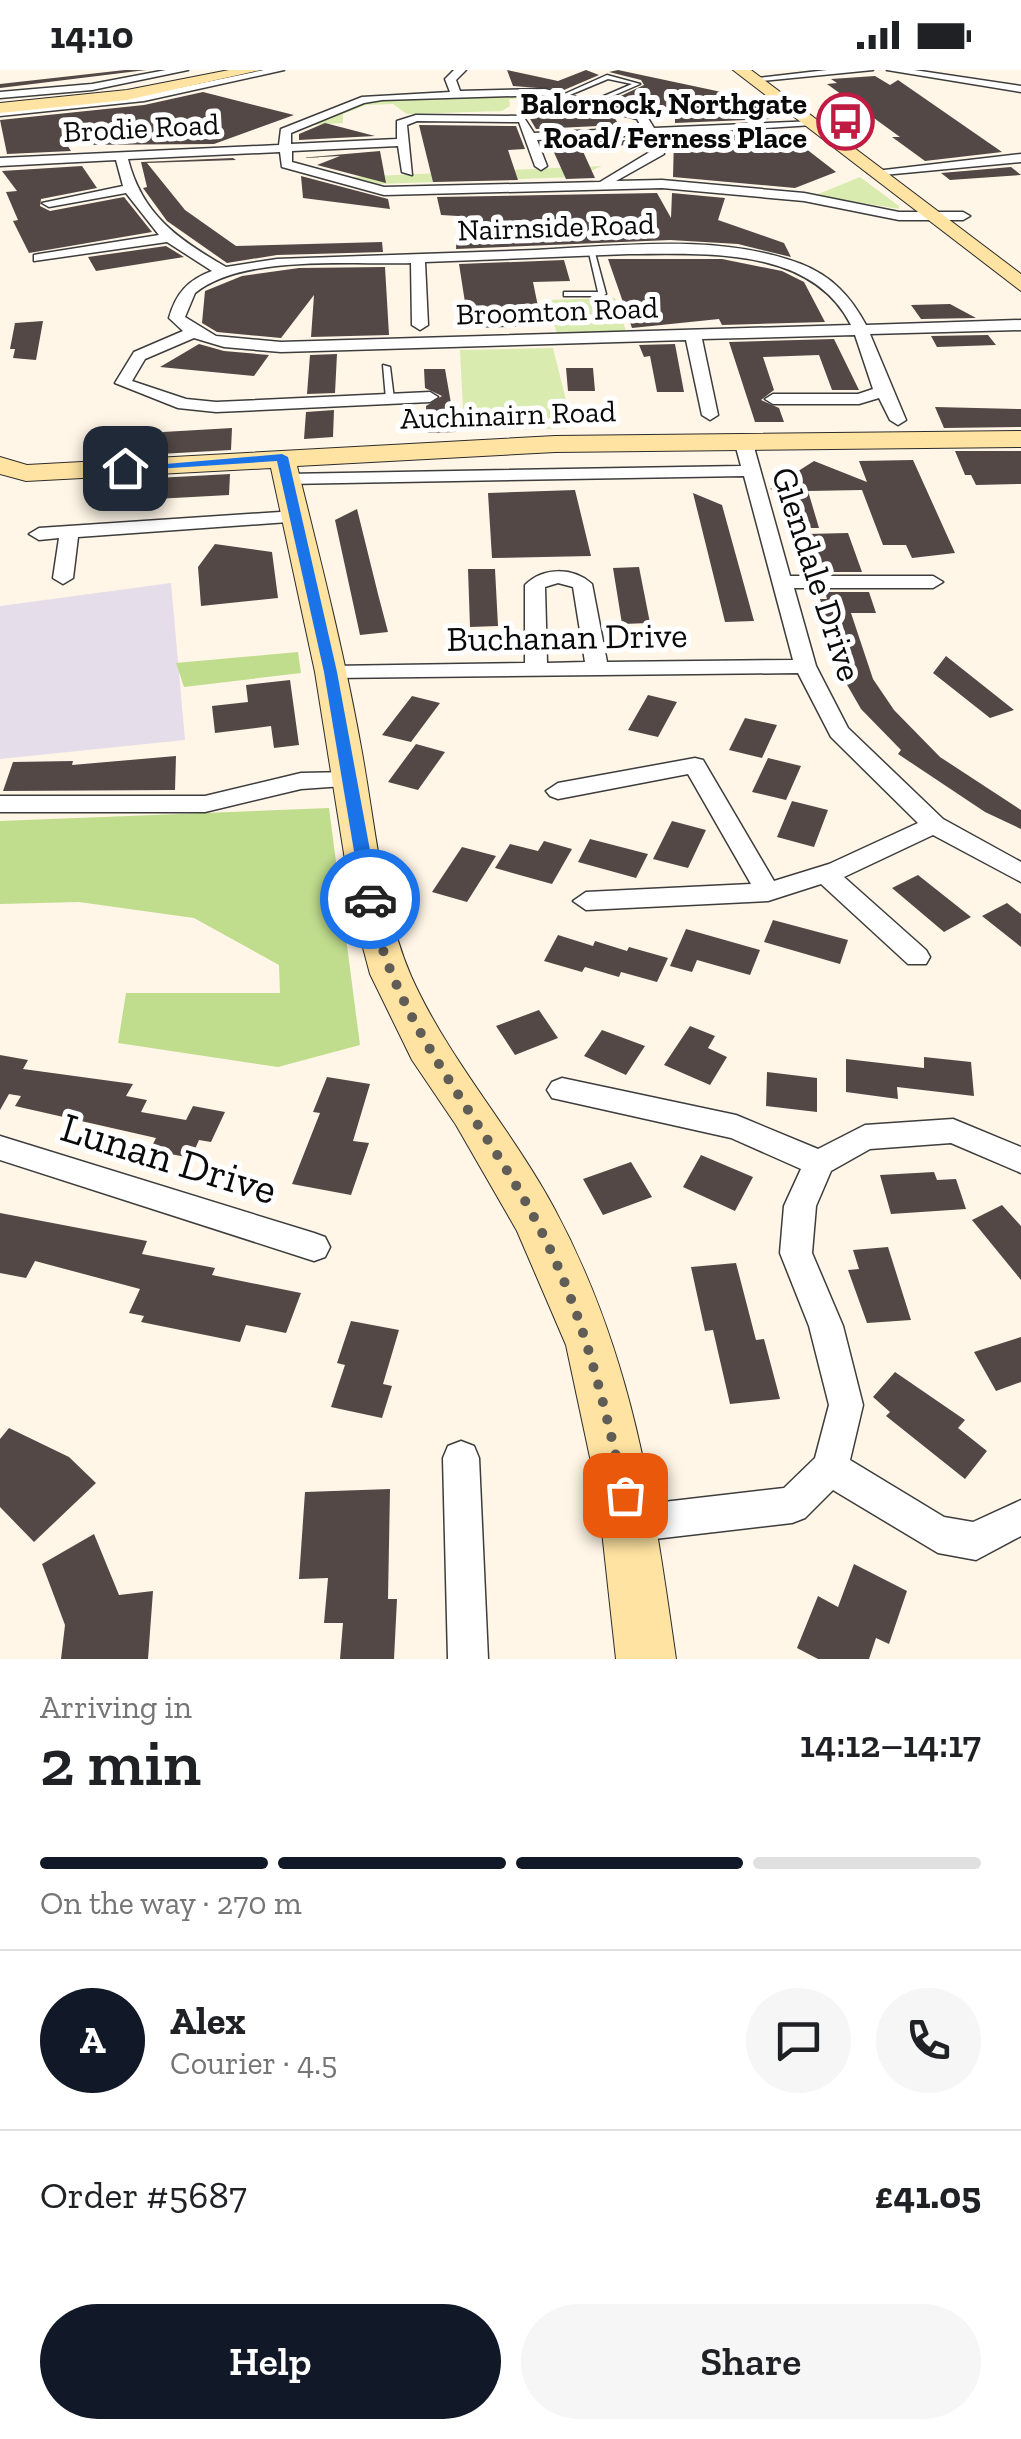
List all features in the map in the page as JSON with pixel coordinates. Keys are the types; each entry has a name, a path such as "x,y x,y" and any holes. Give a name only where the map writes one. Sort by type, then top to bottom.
{"street":[{"path":"0,95 92,87 183,70"},
{"path":"0,108 134,90 237,70"},
{"path":"0,108 127,95 253,70"},
{"path":"0,108 144,98 279,70"},
{"path":"456,94 450,79 460,70"},
{"path":"760,74 868,70"},
{"path":"892,70 1021,89"},
{"path":"760,74 838,123 1021,260"},
{"path":"760,74 812,124 1021,284"},
{"path":"606,182 656,157 660,151 642,117 563,96 529,91 362,100 285,131 286,164 291,168 366,190 606,182 740,190 934,219 964,216"},
{"path":"408,172 402,123 416,118 522,119 541,166"},
{"path":"531,137 838,123"},
{"name":"Brodie Road","path":"0,162 120,153 404,142"},
{"path":"120,153 126,189 167,238 223,271"},
{"path":"872,172 1021,158"},
{"path":"49,203 126,189"},
{"path":"39,258 167,238"},
{"name":"Nairnside Road","path":"223,271 277,263 592,253 715,252 776,262 822,279 846,302 862,329 898,420"},
{"path":"56,256 67,276"},
{"path":"418,258 420,325"},
{"path":"223,271 192,285 180,298 176,318 190,334 156,345 134,360 123,383 184,404 216,407 430,397"},
{"name":"Broomton Road","path":"190,334 234,345 281,348 1021,325"},
{"path":"693,334 710,416"},
{"path":"774,399 859,399 880,392 882,386"},
{"name":"Auchinairn Road","path":"0,465 26,472 288,484 743,440 1021,439"},
{"name":"Glendale Drive","path":"743,440 805,666 838,732 934,826 1021,873"},
{"path":"0,451 0,465"},
{"path":"39,534 69,532 288,484 749,470"},
{"path":"288,484 330,672 372,910 390,974 428,1048 472,1112 537,1222 583,1328 629,1524 646,1659"},
{"path":"64,578 69,532"},
{"path":"536,670 535,585 546,576 566,576 582,584 597,668"},
{"path":"780,582 934,582"},
{"name":"Buchanan Drive","path":"330,672 805,666"},
{"path":"558,791 695,765 768,892"},
{"path":"0,804 206,804 301,781 350,780"},
{"path":"586,902 768,892 825,874 934,826"},
{"path":"825,874 917,956"},
{"path":"562,1090 736,1127 820,1163"},
{"path":"629,1524 792,1505 830,1468 846,1405 826,1326 796,1252 800,1206 820,1163 865,1136 953,1131 1021,1160"},
{"name":"Lunan Drive","path":"0,1148 314,1247"},
{"path":"461,1458 468,1659"},
{"path":"830,1468 938,1534 976,1541 1018,1517"}],"lane":[{"path":"563,96 607,77 637,84 592,103"},
{"path":"567,294 602,294 592,253"},
{"path":"386,367 390,399"}],"shaded area":[{"path":"171,583 185,740 0,759 0,606"}],"green space":[{"path":"529,94 613,112 580,113 577,108 540,98 509,99 510,106 502,111 407,114 393,104 366,105 343,114 343,123 300,126 370,100"},
{"path":"602,166 577,177 379,184 350,177"},
{"path":"860,177 899,206 899,209 816,195"},
{"path":"615,298 626,331 557,334 548,300"},
{"path":"553,348 573,428 464,431 460,350"},
{"path":"298,652 301,673 184,687 176,663"},
{"path":"329,808 360,1045 278,1067 118,1043 126,993 280,993 279,965 194,918 79,902 0,904 0,821"}],"building":[{"path":"146,70 0,88 0,84"},
{"path":"507,70 558,81 586,70 599,75 564,90 513,86"},
{"path":"618,70 745,97 770,119 675,123 675,114 612,100 644,85 641,80 609,72"},
{"path":"875,76 890,85 898,80 1002,152 925,161 892,137 900,137 827,84 837,83 831,79"},
{"path":"203,92 294,115 214,144 67,145 71,151 7,154 0,120 144,105"},
{"path":"545,99 614,117 619,125 536,129 519,100"},
{"path":"325,123 375,136 299,140 299,134"},
{"path":"419,125 516,126 525,149 508,150 518,180 433,182"},
{"path":"783,131 836,172 795,188 673,177 674,138"},
{"path":"627,140 630,145 581,147 595,178 566,179 552,148 542,144"},
{"path":"380,151 386,183 317,165 340,156 300,158"},
{"path":"236,160 147,163 185,210 236,246 382,242 383,252 277,255 227,263 167,221 143,188 147,187 141,162"},
{"path":"82,166 97,188 41,199 40,206 50,211 124,197 152,232 29,253 13,221 18,220 6,192 17,191 2,171"},
{"path":"1011,167 1021,175 950,180 941,173"},
{"path":"301,176 388,199 390,209 303,198"},
{"path":"657,193 671,218 672,193 725,198 718,220 784,243 791,257 738,244 670,240 456,249 458,216 441,215 437,197"},
{"path":"166,246 184,257 96,271 88,257"},
{"path":"608,259 722,259 782,271 804,282 825,322 722,325 719,319 632,328"},
{"path":"564,260 570,281 533,282 542,326 469,328 459,264"},
{"path":"385,267 389,335 311,337 314,295 281,338 217,332 202,323 205,291 242,276 299,268"},
{"path":"950,304 976,318 921,319 911,305"},
{"path":"43,321 36,360 13,358 15,349 10,349 15,323"},
{"path":"988,335 996,345 937,347 931,336"},
{"path":"834,339 859,390 832,390 819,355 763,357 774,390 761,400 779,408 784,422 755,422 729,342"},
{"path":"199,344 224,351 269,355 254,376 160,367"},
{"path":"675,344 684,392 657,392 650,356 644,357 639,345"},
{"path":"337,354 335,393 307,394 310,355"},
{"path":"566,368 593,368 595,391 568,391"},
{"path":"424,369 445,369 456,432 427,433 426,406 442,396 425,388"},
{"path":"935,407 1021,409 1021,427 944,428"},
{"path":"334,410 333,437 304,439 306,412"},
{"path":"232,428 231,450 160,454 163,432"},
{"path":"955,451 1021,451 1021,484 976,485 971,475 965,475"},
{"path":"913,460 955,553 912,558 906,545 883,545 862,490 808,491 819,528 791,528 780,491 770,489 814,461 867,482 859,461"},
{"path":"230,474 229,495 155,499 157,478"},
{"path":"575,490 591,556 492,558 488,493"},
{"path":"693,493 722,505 754,621 725,622"},
{"path":"357,509 388,632 360,635 335,520"},
{"path":"848,533 862,572 818,572 806,534"},
{"path":"215,544 272,552 278,598 201,606 198,567"},
{"path":"639,567 650,623 622,624 613,568"},
{"path":"468,569 495,569 498,626 470,627"},
{"path":"825,592 869,592 876,613 851,613 873,679 894,710 940,757 1021,810 1021,829 985,812 898,754 901,750 861,709 846,683 820,599 827,599"},
{"path":"946,656 1014,710 990,718 933,673"},
{"path":"290,680 299,745 274,748 271,726 215,733 212,706 248,702 246,685"},
{"path":"648,695 677,702 658,737 628,730"},
{"path":"412,696 440,703 411,742 382,735"},
{"path":"745,718 777,725 762,758 729,750"},
{"path":"416,744 445,752 418,790 388,782"},
{"path":"176,756 175,790 3,791 13,762 73,761 72,765"},
{"path":"768,758 801,766 786,800 752,792"},
{"path":"792,801 828,810 814,847 777,837"},
{"path":"672,821 706,830 688,868 653,859"},
{"path":"590,839 648,854 636,878 578,862"},
{"path":"544,841 572,849 552,884 495,868 510,844 538,851"},
{"path":"462,847 496,856 467,902 432,892"},
{"path":"918,875 971,917 944,932 892,888"},
{"path":"1007,903 1021,914 1021,947 982,916"},
{"path":"773,920 848,940 840,964 764,942"},
{"path":"686,929 760,950 750,975 697,960 692,972 670,966"},
{"path":"558,935 593,946 595,941 668,958 657,982 585,967 582,972 544,961"},
{"path":"539,1010 558,1038 515,1055 496,1026"},
{"path":"690,1026 715,1036 708,1048 727,1057 710,1085 664,1065"},
{"path":"602,1030 645,1046 626,1075 584,1056"},
{"path":"0,1055 28,1060 23,1069 133,1084 126,1096 147,1100 141,1112 186,1120 193,1106 225,1112 211,1142 199,1140 191,1158 150,1150 156,1138 15,1106 21,1096 9,1094 0,1110"},
{"path":"924,1057 971,1062 974,1096 897,1087 898,1099 846,1092 846,1059 924,1068"},
{"path":"767,1072 817,1078 817,1112 766,1106"},
{"path":"327,1077 370,1084 353,1141 369,1143 351,1195 292,1184 320,1113 313,1112"},
{"path":"701,1155 753,1177 735,1211 683,1187"},
{"path":"631,1162 652,1197 603,1215 583,1179"},
{"path":"934,1172 937,1180 956,1179 966,1209 891,1214 880,1175"},
{"path":"1002,1205 1021,1226 1021,1280 972,1220"},
{"path":"0,1213 147,1241 142,1254 215,1268 212,1275 301,1293 286,1333 246,1325 240,1342 141,1322 144,1316 129,1313 140,1289 35,1261 26,1278 0,1273"},
{"path":"888,1247 911,1320 867,1323 848,1270 859,1269 853,1250"},
{"path":"736,1263 756,1340 764,1339 780,1399 730,1404 713,1330 705,1331 691,1267"},
{"path":"351,1321 399,1330 383,1384 392,1386 382,1418 331,1407 345,1365 337,1363"},
{"path":"1021,1337 1021,1382 996,1391 974,1352"},
{"path":"895,1372 965,1420 958,1428 987,1451 965,1479 886,1416 890,1412 873,1397"},
{"path":"9,1428 69,1457 96,1483 34,1542 0,1507 0,1439"},
{"path":"390,1489 388,1599 397,1599 394,1659 340,1659 343,1623 324,1623 328,1578 299,1579 305,1492"},
{"path":"94,1534 119,1595 153,1591 148,1659 61,1659 65,1625 42,1564"},
{"path":"854,1564 907,1591 889,1644 876,1638 869,1659 818,1659 797,1648 818,1596 838,1607"}],"way so far":[{"path":"370,899 390,974 428,1048 472,1112 537,1222 591,1345 625,1495"}],"place":[{"name":"Balornock, Northgate Road/ Ferness Place","path":"846,121"}],"route":[{"path":"125,468 282,457 330,672 370,899"}]}
